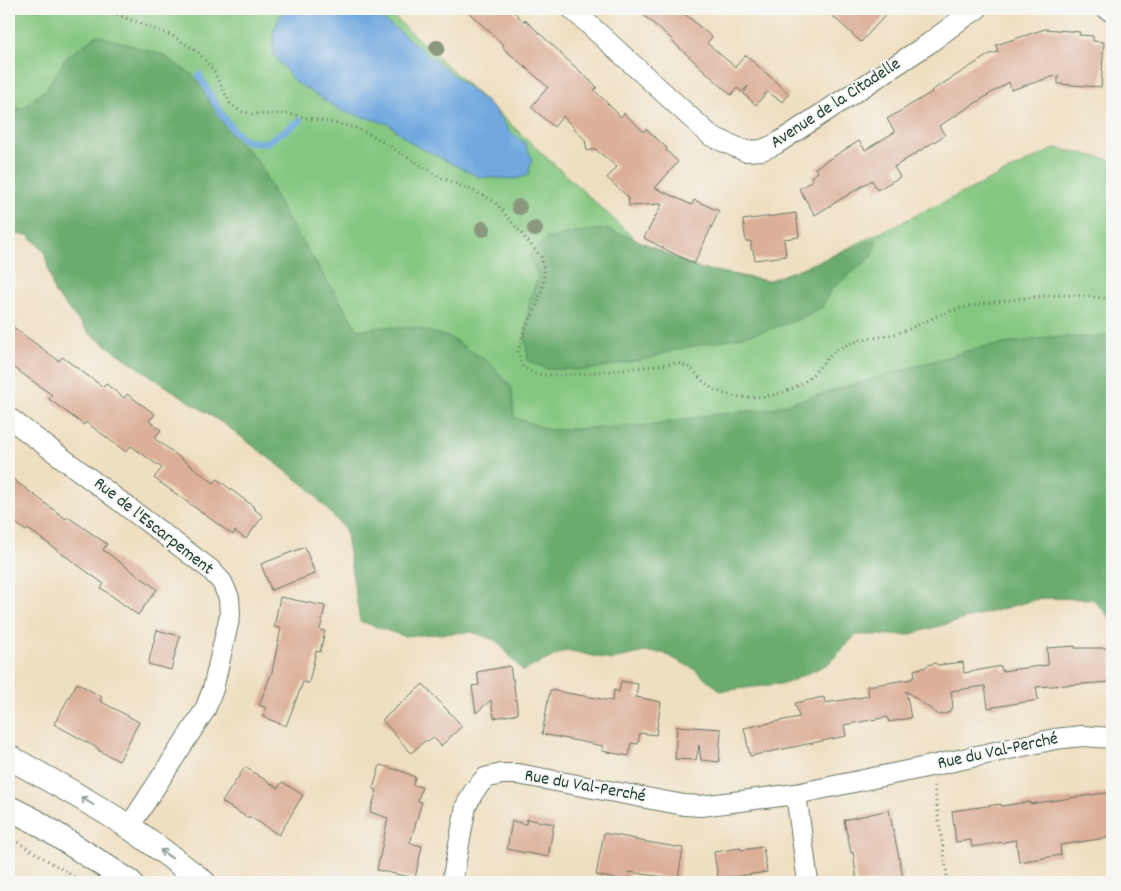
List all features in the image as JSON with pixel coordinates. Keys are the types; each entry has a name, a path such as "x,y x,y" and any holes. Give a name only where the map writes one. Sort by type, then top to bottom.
{"street":[{"name":"Avenue de la Citadelle","path":"572,9 711,136 745,151 762,150 776,144 928,44 954,14 978,9"},
{"path":"1107,9 1112,12"},
{"name":"Rue de l'Escarpement","path":"9,418 210,569 222,582 229,598 230,615 213,689 205,710 128,827"},
{"name":"Rue du Val-Perché","path":"452,882 466,806 474,791 485,778 502,774 518,774 684,805 701,806 796,794 1055,738 1082,736 1112,738"},
{"path":"9,757 76,794 128,827 203,882"},
{"path":"796,794 808,882"},
{"path":"9,808 35,821 130,882"}],"path":[{"path":"103,9 173,36 198,53 213,70 230,103 240,112 252,114 289,114 353,127 372,135 441,178 495,202 541,257 544,270 543,286 536,308 523,334 518,352 523,367 534,374 583,374 678,363 690,367 704,382 715,390 728,395 759,397 783,393 797,388 810,377 834,350 848,344 896,333 920,325 960,308 1046,296 1068,295 1112,299"},
{"path":"931,766 948,882"},
{"path":"9,837 84,882"}],"green space":[{"path":"9,9 383,9 392,15 635,239 697,268 767,281 817,263 1056,148 1112,160 1112,594 1041,598 363,544 317,485 33,224 9,220"},
{"path":"97,35 163,55 195,77 225,127 259,163 283,211 358,330 382,327 417,328 451,338 490,363 512,388 514,417 549,430 655,425 708,415 770,409 978,348 1049,337 1112,335 1112,620 1093,599 1041,598 907,635 856,635 828,664 787,683 721,691 694,669 663,653 644,652 611,660 567,650 523,671 497,641 472,632 403,636 360,621 345,529 308,488 224,424 89,333 54,292 44,251 28,235 9,234 9,107 22,109 46,89 66,58"},
{"path":"606,229 635,239 697,268 768,281 876,239 873,256 831,289 822,307 797,320 736,338 674,350 651,358 586,370 547,369 528,361 525,335 530,299 538,276 529,255 546,239 576,232"}],"water":[{"path":"286,9 366,9 398,30 492,107 509,131 525,143 532,159 528,175 516,179 479,177 411,143 389,124 342,111 294,81 274,55 273,34 280,16"}],"building":[{"path":"465,9 511,9 597,87 594,90 621,117 624,113 644,132 646,129 667,148 666,150 678,162 655,188 692,205 694,200 719,211 694,264 644,238 662,204 629,206 628,197 607,178 617,167 595,149 587,151 585,140 563,116 554,127 531,107 548,87 502,47 504,45"},
{"path":"636,9 679,9 712,37 707,43 735,67 746,55 789,94 783,102 767,92 756,105 744,94 748,86 742,92 737,88 731,95 672,39"},
{"path":"825,9 891,9 861,42"},
{"path":"1045,29 1080,32 1079,35 1093,36 1093,41 1104,42 1101,87 1058,84 1058,75 1011,90 1009,82 939,126 945,135 894,167 900,177 877,190 872,180 815,215 799,189 813,180 811,177 818,172 815,168 859,141 865,150 895,132 887,119 990,54 998,52 996,45"},
{"path":"796,213 799,237 784,239 786,256 755,260 753,250 751,250 751,241 746,242 743,220"},
{"path":"9,324 59,361 62,357 103,387 106,384 124,398 127,394 155,414 149,421 161,430 154,438 214,483 217,479 263,516 246,539 235,531 233,535 154,478 162,468 131,446 126,452 86,422 84,425 49,399 52,395 9,364"},
{"path":"9,476 66,519 68,517 107,544 103,550 157,589 138,615 101,588 104,584 28,529 26,531 9,518"},
{"path":"305,547 315,574 271,590 261,564"},
{"path":"280,597 325,606 320,630 325,631 320,652 316,651 309,683 303,682 286,726 263,717 266,708 259,705 272,672 281,628 274,627"},
{"path":"157,630 180,636 171,670 148,664"},
{"path":"1075,646 1075,648 1112,648 1112,682 1036,687 1038,700 988,708 985,686 951,691 953,707 948,713 939,715 906,691 911,718 889,722 887,717 844,725 846,736 750,756 744,728 799,717 795,703 824,697 825,703 869,696 867,686 912,679 912,677 915,677 914,670 935,663 938,665 963,662 964,673 1001,666 1002,671 1048,665 1047,648"},
{"path":"510,666 512,679 514,679 518,714 494,718 491,700 476,713 472,686 479,685 477,672"},
{"path":"621,681 638,684 636,697 661,702 656,735 640,733 638,744 631,743 629,756 602,751 603,746 542,734 550,690 612,701 614,690 619,692"},
{"path":"77,683 102,697 100,701 139,722 119,761 54,724"},
{"path":"423,684 462,726 441,746 433,737 428,741 426,740 411,753 382,720"},
{"path":"677,726 721,729 719,762 701,760 699,745 696,760 675,759"},
{"path":"380,765 415,777 413,785 422,787 418,801 422,802 410,843 422,846 415,878 377,870 388,818 370,812 377,790 373,789"},
{"path":"245,767 278,788 282,782 303,795 279,835 222,802"},
{"path":"1112,792 1112,837 1060,845 1061,855 1019,862 1016,840 972,847 971,840 956,842 952,811 1001,804 1001,806 1030,802 1030,804"},
{"path":"889,810 904,882 857,882 853,852 851,853 844,820"},
{"path":"527,819 554,824 548,857 507,849 512,821 526,824"},
{"path":"604,833 683,848 678,879 629,872 628,881 596,875"},
{"path":"763,847 767,872 718,879 714,852"}],"waterway":[{"path":"199,75 223,117 235,132 245,140 257,143 267,142 300,121"}]}
